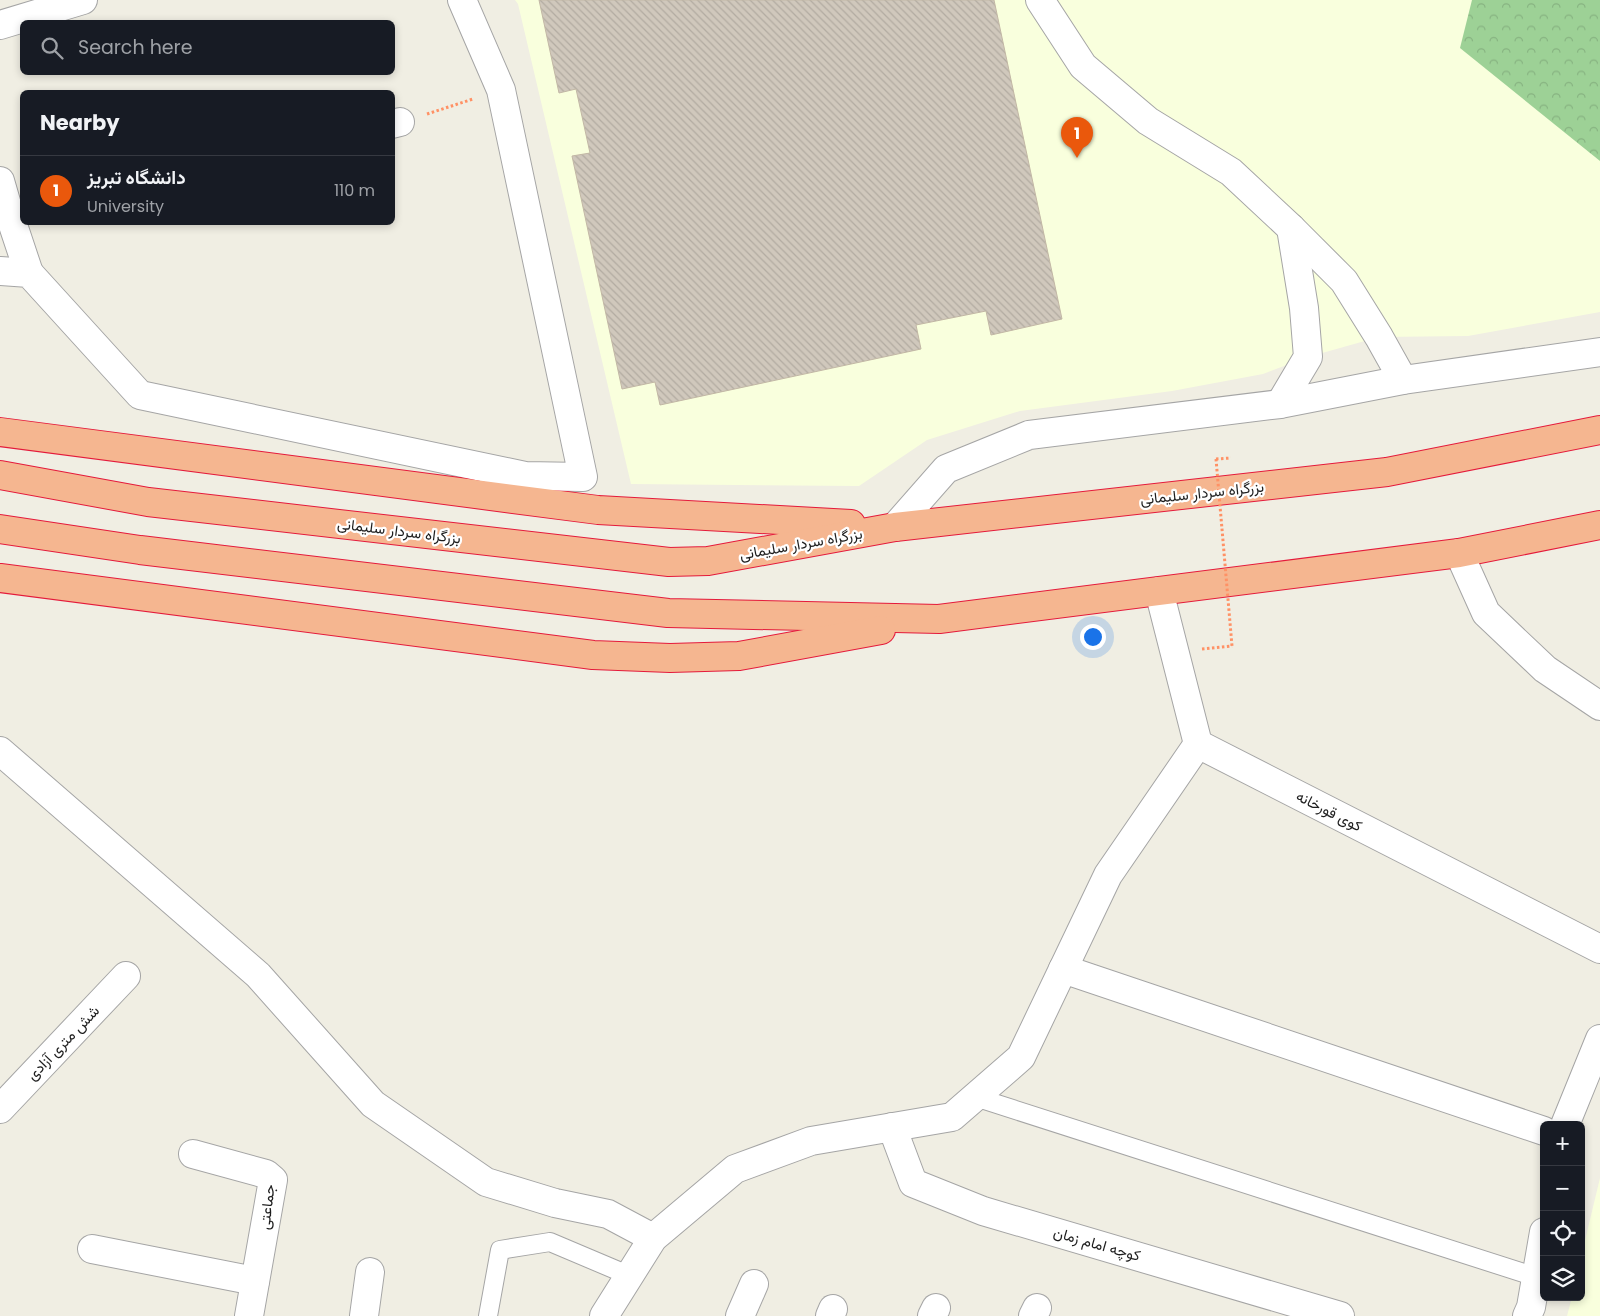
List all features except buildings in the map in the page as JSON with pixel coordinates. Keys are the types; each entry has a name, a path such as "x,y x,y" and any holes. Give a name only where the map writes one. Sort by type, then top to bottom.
{"highway":[{"name":"بزرگراه سردار سلیمانی","path":"0,475 148,502 669,562 708,561 895,527 1387,472 1600,430"},
{"path":"0,432 598,510 895,527"},
{"path":"0,578 594,655 670,658 739,656 940,619 1458,553 1600,525"},
{"path":"0,529 140,550 668,613 940,619"}],"street":[{"path":"0,25 83,0"},
{"path":"0,181 17,217 29,273 140,395 525,476 582,477 500,90 462,0"},
{"path":"1040,0 1083,66 1148,121 1231,172 1344,281 1403,380"},
{"path":"1280,404 1308,357 1304,308 1291,228"},
{"path":"0,271 29,273"},
{"path":"895,527 946,469 1028,436 1280,404 1403,380 1600,352"},
{"path":"1458,553 1486,613 1545,669 1600,706"},
{"path":"604,1316 653,1238 735,1169 811,1141 952,1118 1021,1058 1108,874 1198,744 1159,591"},
{"name":"کوی قورخانه","path":"1198,744 1600,949"},
{"path":"0,751 258,975 373,1104 486,1182 554,1203 608,1214 653,1238"},
{"path":"1063,969 1540,1131"},
{"name":"شش متری آزادی","path":"0,1109 126,976"},
{"path":"1567,1121 1600,1039"},
{"name":"کوچه امام زمان","path":"892,1127 914,1183 983,1211 1340,1316"},
{"name":"جماعتی","path":"193,1154 266,1174 273,1180 249,1316"},
{"path":"92,1249 255,1281"},
{"path":"1527,1316 1531,1307 1540,1254"},
{"path":"364,1316 370,1272"},
{"path":"740,1316 754,1284"}],"lane":[{"path":"975,1097 1536,1277"},
{"path":"488,1316 500,1250 550,1242 628,1275"}],"path":[{"path":"396,123 500,90"},
{"path":"1216,459 1232,646"}],"shaded area":[{"path":"515,0 1600,0 1600,312 1468,336 1379,337 1308,357 1263,374 1172,391 1020,411 927,440 859,486 631,484 518,4"},
{"path":"1600,1178 1600,1316 1567,1316 1571,1301 1585,1301 1585,1240"}],"green space":[{"path":"1472,0 1600,0 1600,161 1460,48"}],"place":[{"name":"دانشگاه تبریز","path":"1077,158"}]}
